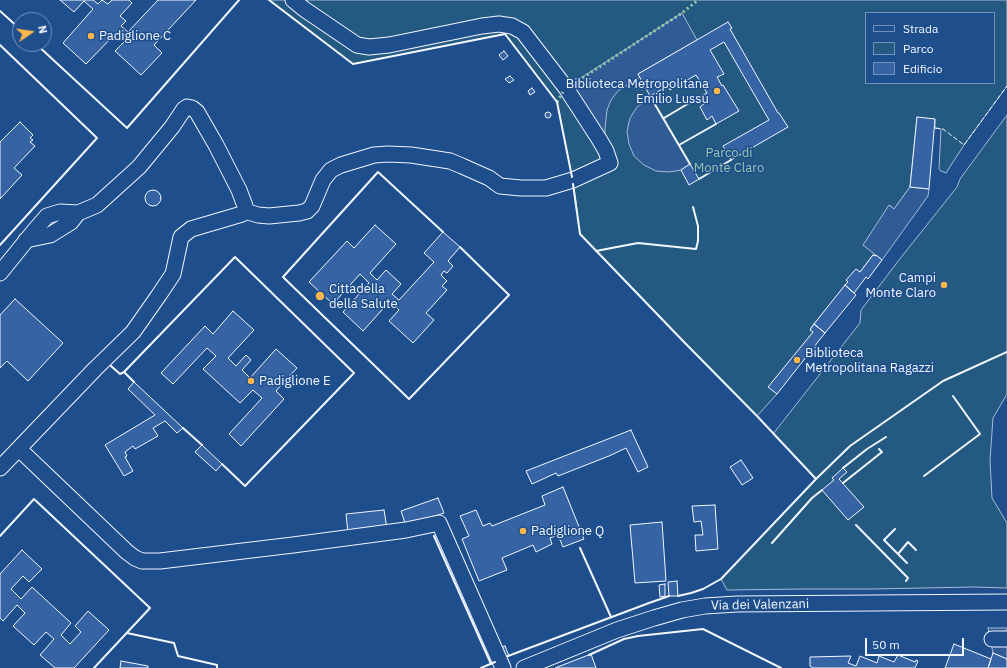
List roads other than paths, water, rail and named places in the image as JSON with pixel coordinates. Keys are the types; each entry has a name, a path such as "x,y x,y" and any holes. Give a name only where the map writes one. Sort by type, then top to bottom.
{"street":[{"path":"245,211 258,215 269,216 307,211 312,206 323,180 331,170 341,165 374,155 411,155 450,162 489,178 500,186 521,188 546,188 573,180 610,163 606,151 599,139 566,88 523,32 512,26 499,24 482,26 389,45 369,47 357,45 293,0"},
{"path":"0,273 47,216 60,212 78,213 97,205 139,168 187,107 192,108 197,112 216,145 239,190 245,206 245,211"},
{"path":"0,468 95,369 133,332 173,274 181,237 191,229 238,216 245,211"},
{"path":"18,449 127,552 142,561 160,561 293,545 406,530 439,523 503,668"},
{"name":"Via dei Valenzani","path":"524,668 617,630 682,610 705,606 744,604 1007,602"},
{"path":"992,639 1007,639"}],"place":[{"name":"Padiglione C","path":"91,36"},
{"name":"Biblioteca Metropolitana Emilio Lussu","path":"717,91"},
{"name":"Campi Monte Claro","path":"944,285"},
{"name":"Cittadella della Salute","path":"320,296"},
{"name":"Biblioteca Metropolitana Ragazzi","path":"797,360"},
{"name":"Padiglione E","path":"251,381"},
{"name":"Padiglione Q","path":"523,531"}],"park label":[{"name":"Parco di Monte Claro","path":"729,160"}]}
